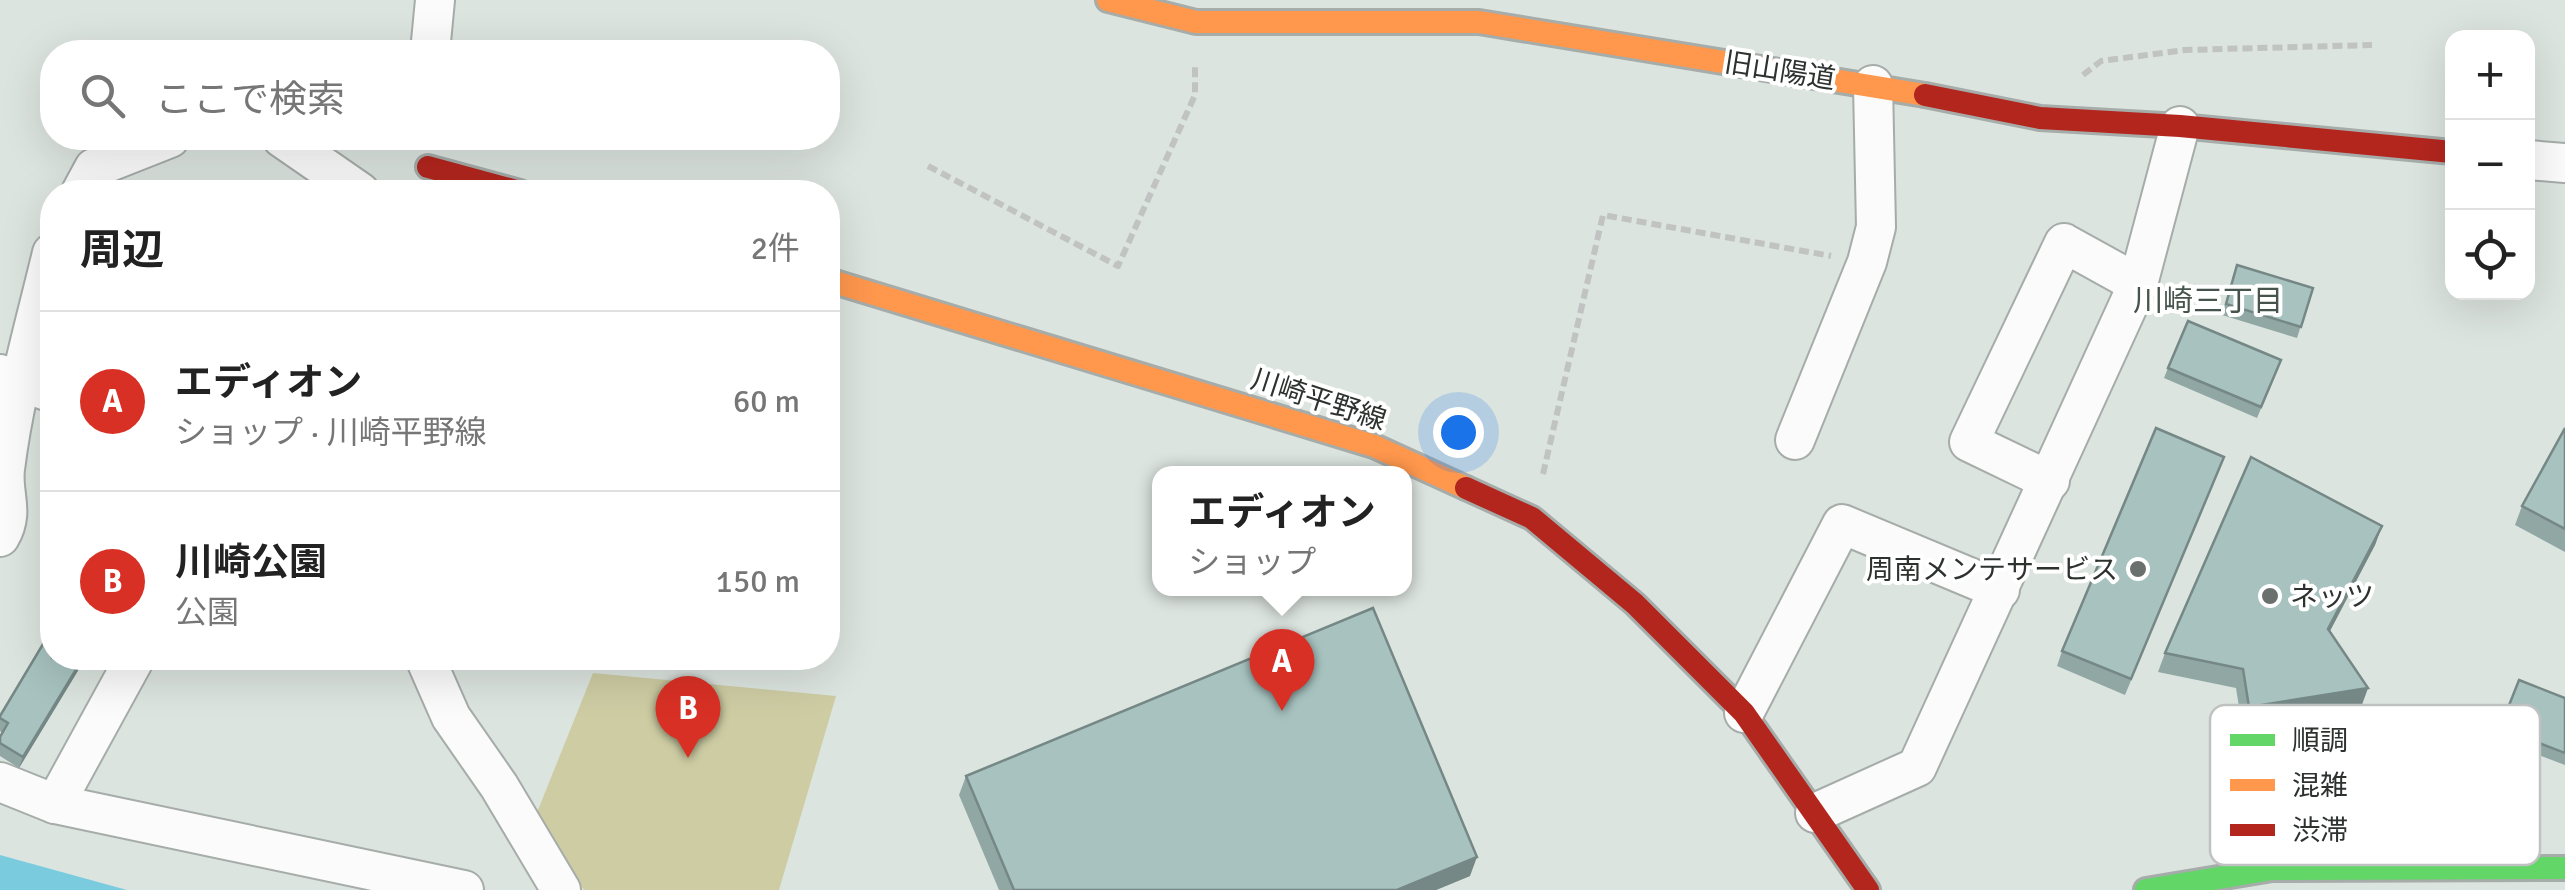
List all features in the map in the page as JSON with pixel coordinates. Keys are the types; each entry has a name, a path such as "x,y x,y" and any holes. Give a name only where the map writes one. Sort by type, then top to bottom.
{"street":[{"path":"431,40 435,0"},
{"name":"旧山陽道","path":"1108,0 1196,22 1479,22 1874,84 2040,118 2180,126 2445,151"},
{"path":"1795,440 1867,262 1876,227 1874,84"},
{"path":"1814,813 1917,767 2138,284 2180,126"},
{"path":"88,180 94,168 140,150"},
{"path":"299,150 343,180"},
{"path":"2535,161 2565,163"},
{"path":"429,166 478,180"},
{"path":"2050,481 1968,442 2064,242 2138,284"},
{"name":"川崎平野線","path":"840,284 1374,446 1532,518 1635,604 1744,713 1868,890"},
{"path":"0,537 9,522 4,474 40,309"},
{"path":"1744,713 1842,524 2000,590"},
{"path":"55,804 128,670"},
{"path":"430,670 451,717 499,786 561,890"},
{"path":"0,782 55,804 464,890"},
{"path":"2160,888 2272,869 2565,868"}],"path":[{"path":"928,166 1118,266 1195,95 1196,22"},
{"path":"2040,118 2046,104 2102,61 2185,50 2372,46"},
{"path":"1532,518 1603,215 1867,262"}],"green space":[{"path":"593,673 836,696 779,890 584,890 534,820"}],"water":[{"path":"0,855 127,890 0,890"}],"building":[{"path":"2237,265 2313,288 2301,327 2226,304"},
{"path":"2188,321 2281,360 2261,407 2168,368"},
{"name":"周南メンテサービス","path":"2156,428 2224,457 2131,679 2062,651"},
{"path":"2565,428 2565,529 2522,506"},
{"name":"ネッツ","path":"2251,457 2382,526 2328,629 2368,688 2249,705 2243,669 2165,653"},
{"path":"1373,608 1477,857 1397,890 1014,890 966,776"},
{"path":"40,649 40,670 76,670 23,757 0,743 8,723 0,716"},
{"path":"2519,680 2565,698 2565,753 2540,743 2540,705 2509,705"}],"traffic: fast":[{"path":"2146,890 2272,869 2565,868"}],"traffic: slow":[{"path":"1108,0 1196,22 1479,22 1925,95"},
{"path":"840,284 1374,446 1466,488"}],"traffic: jam":[{"path":"1925,95 2040,118 2180,126 2445,151"},
{"path":"428,167 476,180"},
{"path":"1466,488 1532,518 1635,604 1744,713 1868,890"}],"place":[{"name":"周南メンテサービス","path":"2138,569"},
{"name":"ネッツ","path":"2270,596"},
{"name":"エディオン","path":"1282,711"},
{"name":"川崎公園","path":"688,758"}],"district":[{"name":"川崎三丁目","path":"2208,301"}]}
